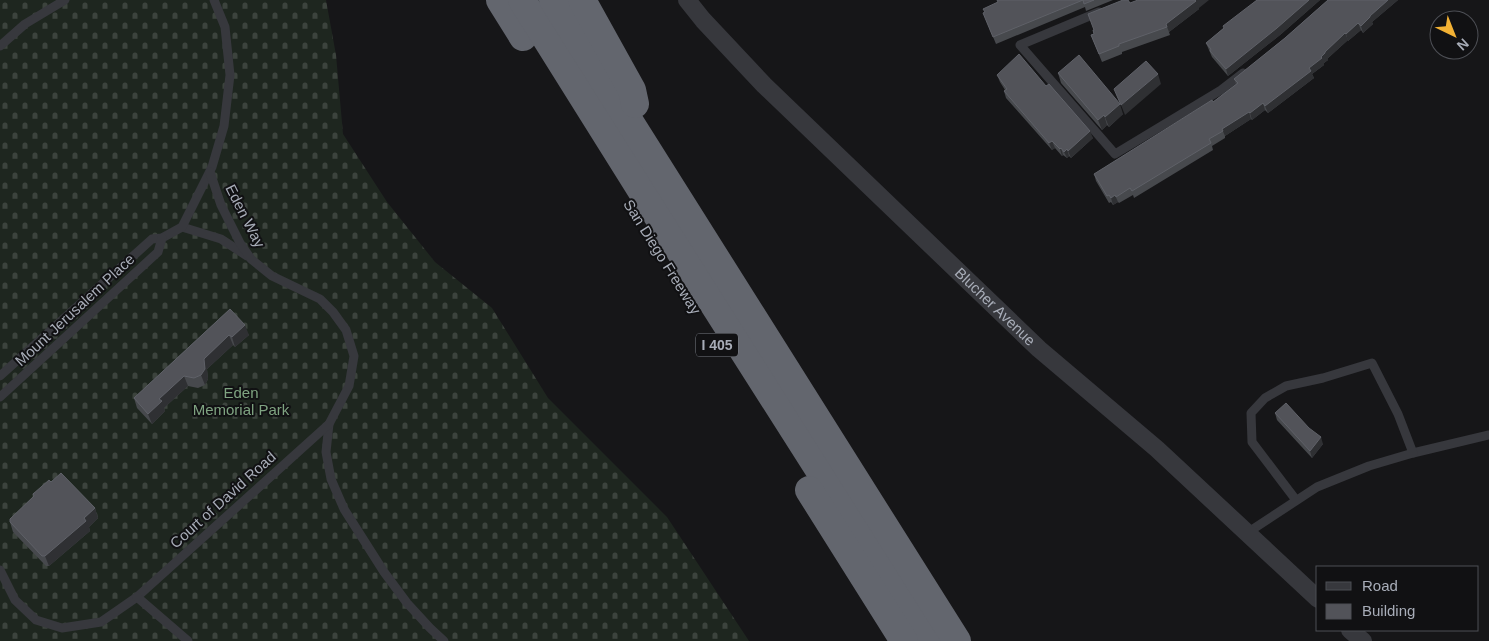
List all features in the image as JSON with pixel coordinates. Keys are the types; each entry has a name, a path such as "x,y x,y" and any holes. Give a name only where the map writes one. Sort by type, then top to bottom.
{"highway":[{"name":"San Diego Freeway","path":"500,0 904,641"},
{"path":"522,0 928,641"},
{"name":"I 405","path":"553,0 957,641"},
{"path":"582,0 632,90 645,144"}],"street":[{"name":"Blucher Avenue","path":"687,0 703,20 764,85 1039,349 1157,449 1316,597"},
{"path":"1351,631 1362,641"}],"lane":[{"path":"0,46 25,24 66,0"},
{"name":"Eden Way","path":"214,0 225,27 230,75 224,126 210,172 221,205 240,243 251,259 272,276 320,299 333,312 346,330 354,356 350,384 329,424"},
{"path":"1111,8 1020,45 1115,154 1221,90 1249,68"},
{"path":"210,172 182,227 221,240 251,259"},
{"name":"Mount Jerusalem Place","path":"0,376 152,239 162,238 182,227"},
{"name":"Mount Jerusalem Place","path":"0,397 158,252 162,238"},
{"path":"1296,500 1252,442 1251,413 1265,398 1286,386 1323,378 1372,363 1398,414 1413,453"},
{"path":"329,424 326,452 331,479 344,509 384,572 407,602 444,641"},
{"name":"Court of David Road","path":"0,570 15,600 36,620 62,628 101,622 137,598 329,424"},
{"path":"1247,533 1317,487 1368,466 1489,435"},
{"path":"137,598 188,641"}],"green space":[{"name":"Eden Memorial Park","path":"0,0 326,0 336,55 343,134 387,202 435,262 492,308 548,398 667,517 749,641 0,641"}],"building":[{"path":"997,0 1083,0 993,37 983,9 998,2"},
{"path":"1083,0 1094,0 1084,4"},
{"path":"1123,0 1128,0 1130,3 1138,0 1196,1 1166,24 1167,27 1119,44 1119,46 1099,54 1091,35 1094,34 1094,30 1088,14"},
{"path":"1257,0 1309,0 1226,69 1210,51 1211,49 1206,43 1224,28 1223,26"},
{"path":"1328,0 1388,0 1361,26 1358,23 1345,33 1325,52 1322,58 1309,68 1311,71 1265,106 1263,103 1222,129 1223,131 1209,139 1211,143 1132,191 1130,188 1116,197 1115,195 1111,198 1109,195 1107,196 1094,174 1212,100 1213,102 1238,83 1234,79"},
{"path":"1019,54 1046,86 1049,84 1090,131 1068,151 1067,149 1064,152 1052,141 1049,143 1004,91 1007,89 997,75"},
{"path":"1079,55 1120,104 1105,117 1104,115 1098,120 1058,73"},
{"path":"1146,61 1158,74 1121,105 1114,89"},
{"path":"230,309 245,325 232,337 229,335 204,359 205,369 201,375 194,378 184,376 159,399 162,401 148,414 134,398"},
{"path":"1286,403 1309,428 1321,437 1310,451 1275,413"},
{"path":"61,473 95,508 84,518 86,521 45,556 42,556 10,522 10,519 34,496 33,494 49,480 51,482"}]}
